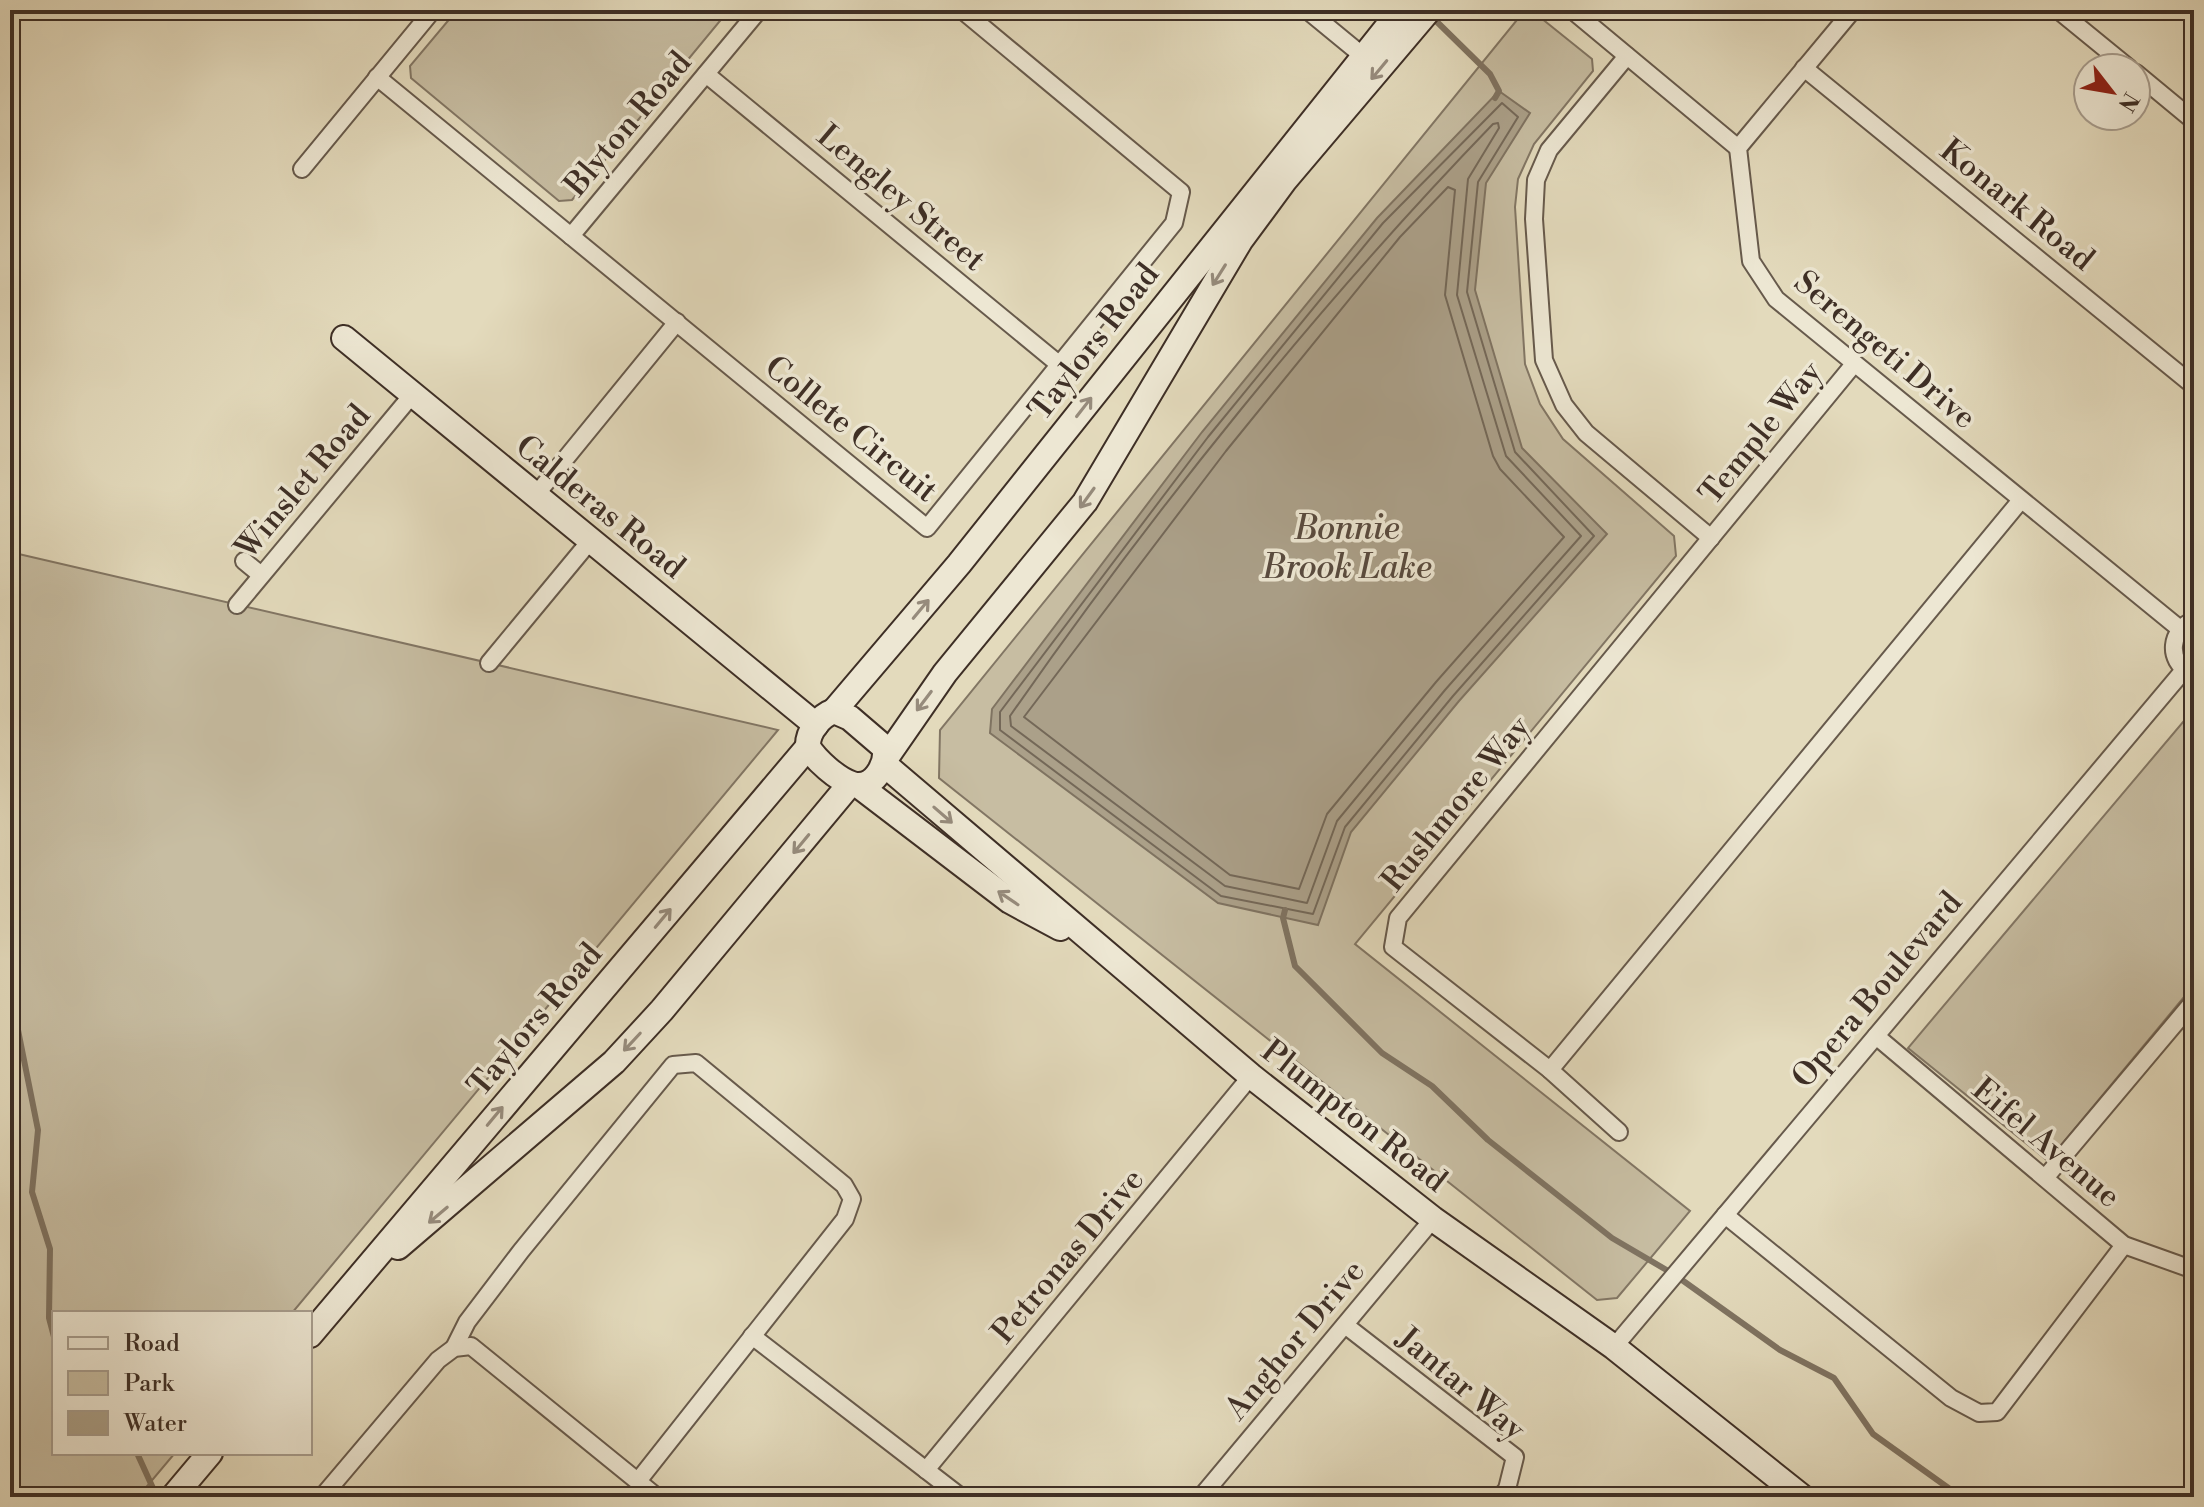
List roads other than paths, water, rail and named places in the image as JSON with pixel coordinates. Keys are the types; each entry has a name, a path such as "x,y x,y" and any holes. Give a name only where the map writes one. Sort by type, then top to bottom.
{"street":[{"path":"302,169 433,10"},
{"name":"Blyton Road","path":"571,236 759,10"},
{"name":"Collete Circuit","path":"377,77 927,528 1174,223 1181,192 962,10"},
{"path":"1307,10 1363,56"},
{"name":"Taylors Road","path":"312,1333 959,564 1401,10"},
{"path":"365,1270 405,1243 614,1062 854,784 873,779 945,673 1085,502 1240,241 1285,180 1429,10"},
{"path":"1572,10 1738,148 1853,10"},
{"path":"2058,10 2109,52"},
{"path":"1627,56 1549,150 1536,180 1534,219 1544,360 1564,405 1586,433 1711,538"},
{"name":"Konark Road","path":"1804,68 2194,386"},
{"name":"Lengley Street","path":"706,74 1061,366"},
{"path":"2152,86 2194,121"},
{"name":"Serengeti Drive","path":"1738,148 1751,261 1776,299 2021,500 2187,624"},
{"path":"535,496 677,322"},
{"name":"Calderas Road","path":"344,338 819,728"},
{"name":"Temple Way","path":"1711,538 1854,364"},
{"name":"Winslet Road","path":"237,605 412,395"},
{"path":"1619,1132 1550,1070 2021,500"},
{"name":"Rushmore Way","path":"1550,1070 1393,947 1398,918 1711,538"},
{"path":"489,663 590,541"},
{"path":"244,561 261,575"},
{"path":"2187,624 2173,644 2174,654 2189,672"},
{"name":"Opera Boulevard","path":"1614,1347 2189,672"},
{"path":"819,728 820,761 1010,901 1101,950"},
{"name":"Plumpton Road","path":"819,728 881,742 885,761 1251,1076 1433,1219 1614,1347 1802,1497"},
{"path":"2045,1178 2194,1001"},
{"name":"Eifel Avenue","path":"1876,1036 2124,1245 2194,1270"},
{"path":"322,1497 438,1360 454,1348 467,1322 521,1251 673,1065 696,1063 844,1185 852,1199 845,1219 638,1481"},
{"name":"Petronas Drive","path":"926,1470 1251,1076"},
{"path":"1725,1215 1951,1398 1979,1413 1997,1412 2124,1245"},
{"name":"Anghor Drive","path":"1201,1497 1433,1219"},
{"name":"Jantar Way","path":"1345,1325 1515,1457 1507,1489 1500,1497"},
{"path":"752,1336 961,1497"},
{"path":"454,1348 471,1346 657,1497"},
{"path":"173,1497 208,1455"}],"water":[{"name":"Bonnie Brook Lake","path":"1499,91 1530,113 1486,183 1475,290 1522,448 1607,534 1459,701 1351,832 1318,925 1218,903 990,733 992,709 1202,432 1377,218"}],"waterway":[{"path":"1431,16 1490,74 1499,91 1495,98"},
{"path":"1285,910 1283,918 1295,966 1382,1053 1432,1086 1488,1140 1612,1238 1675,1275 1780,1350 1834,1378 1873,1434 1961,1497"},
{"path":"10,1018 17,1025 38,1130 32,1192 50,1249 49,1318 52,1329"},
{"path":"138,1455 157,1497"}]}
